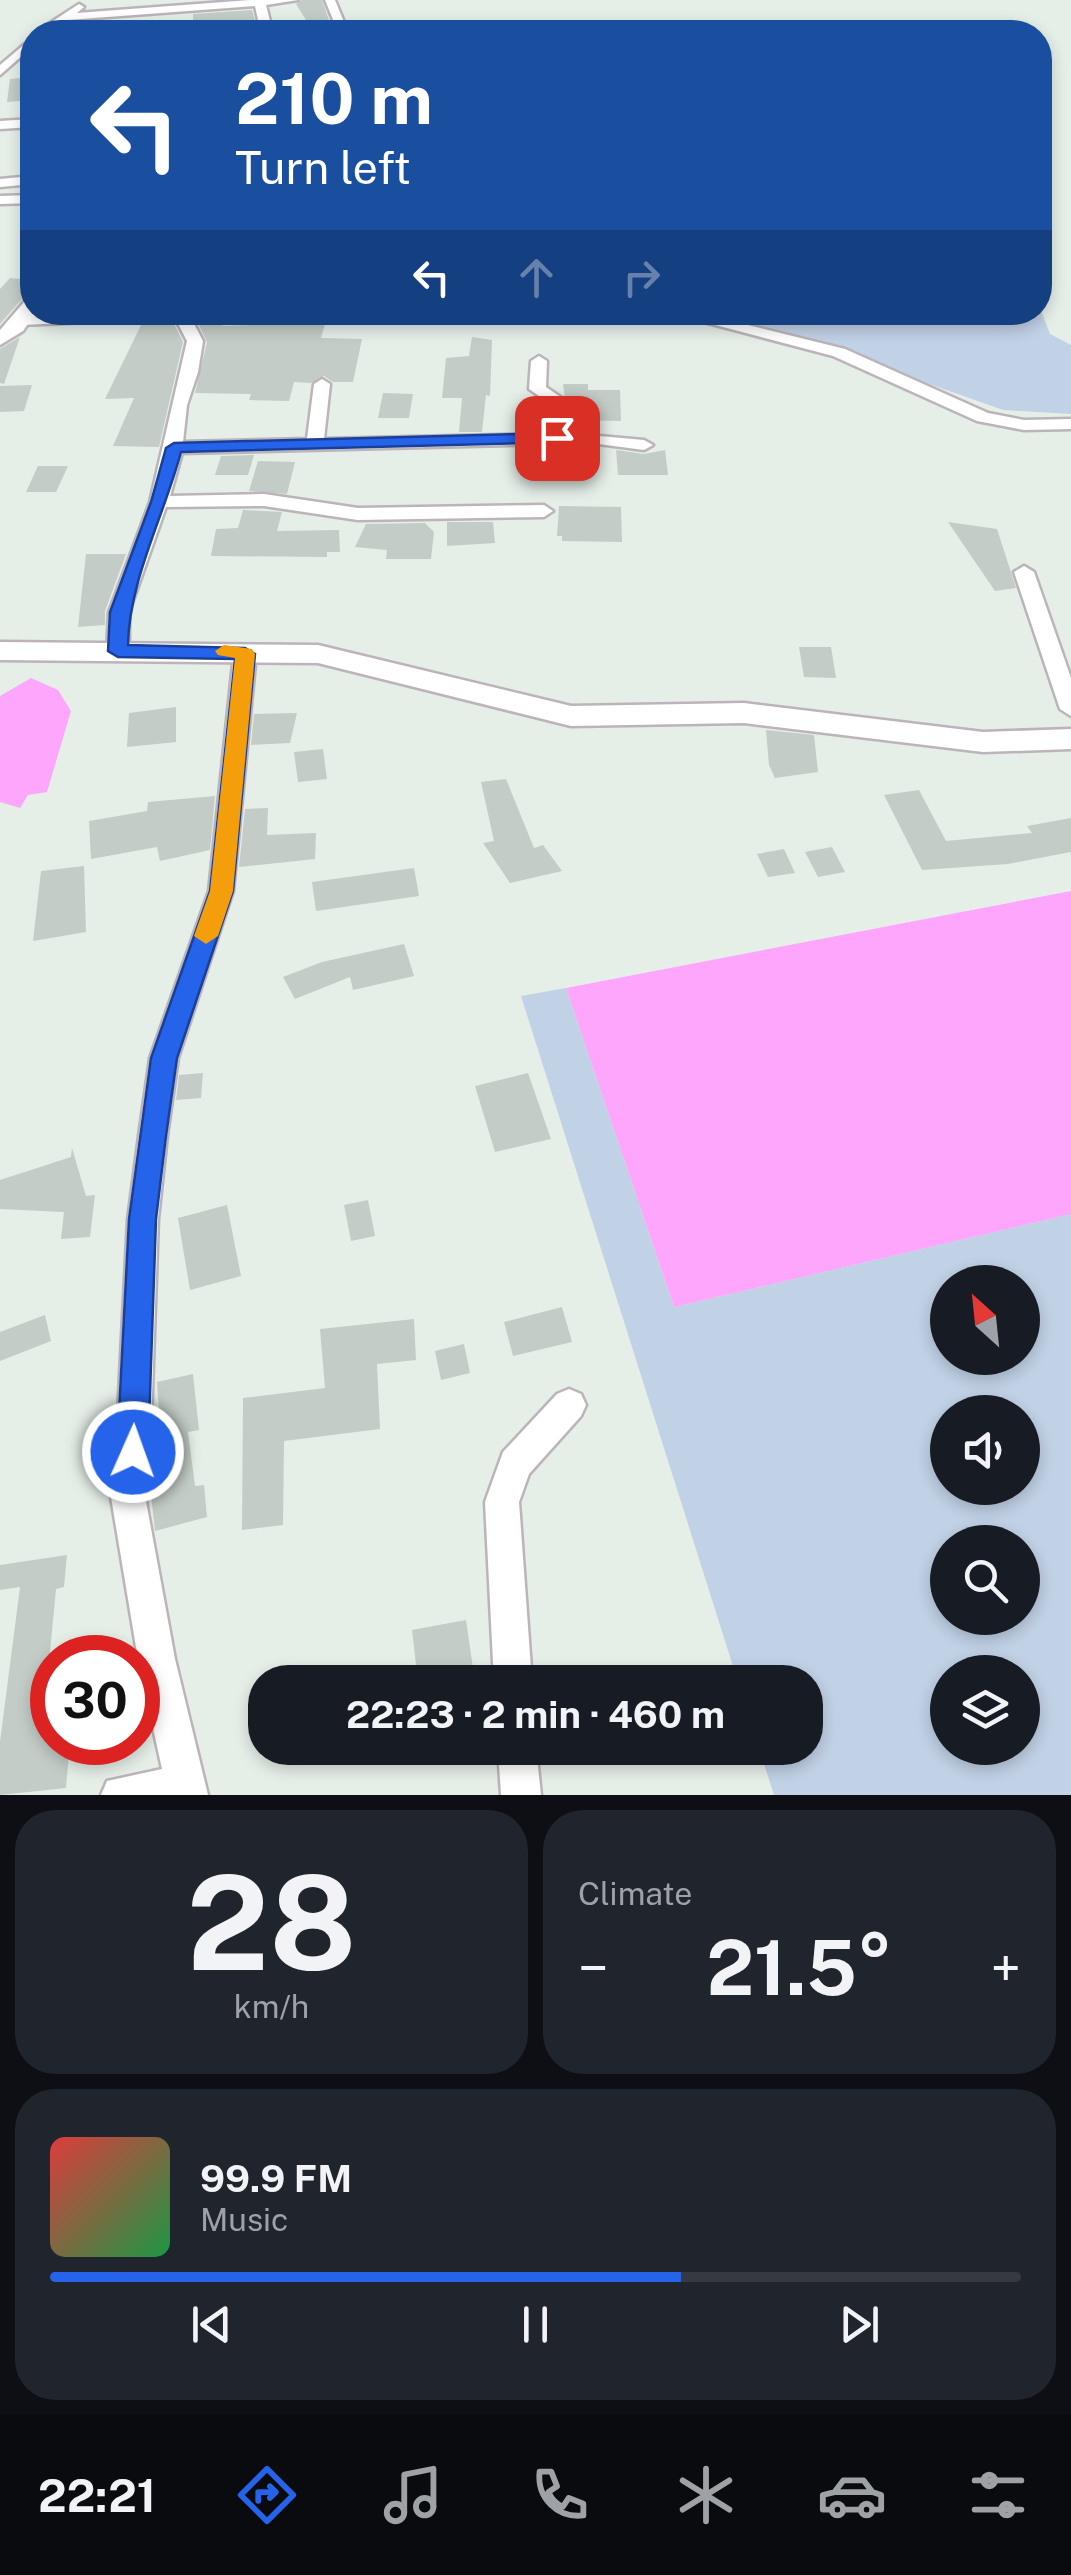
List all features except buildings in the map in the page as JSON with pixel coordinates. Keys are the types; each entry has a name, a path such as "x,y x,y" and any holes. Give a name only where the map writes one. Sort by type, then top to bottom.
{"main road":[{"path":"0,651 318,654 571,716 744,713 838,728 983,742 1071,739"}],"street":[{"path":"61,20 89,0"},
{"path":"161,20 293,0"},
{"path":"260,3 264,20"},
{"path":"67,16 183,15 211,20"},
{"path":"0,70 20,52"},
{"path":"0,338 20,319"},
{"path":"118,651 119,612 174,448 178,405 190,372 195,341 187,325"},
{"path":"727,325 839,352 984,417 1024,424 1071,424"},
{"path":"539,361 537,389 553,398 557,438"},
{"path":"315,444 322,384"},
{"path":"174,448 557,438 644,445"},
{"path":"159,502 264,500 358,514 544,511"},
{"path":"1024,572 1071,708"},
{"path":"121,1795 188,1789 156,1659 126,1486 133,1452 143,1219 164,1058 221,891 245,654"},
{"path":"512,1665 502,1502 515,1464 568,1404"},
{"path":"518,1765 521,1795"}],"shaded area":[{"path":"734,325 1047,325 1050,334 1071,345 1071,414 1003,410 839,352"},
{"path":"31,678 58,690 71,711 47,792 28,795 20,808 0,802 0,696"},
{"path":"1071,891 1071,1214 674,1307 566,988"},
{"path":"566,988 674,1307 1071,1214 1071,1795 774,1795 764,1765 823,1765 823,1665 733,1665 521,996"}],"slow traffic":[{"path":"206,936 221,891 245,654 224,651"}],"route":[{"path":"133,1452 143,1219 153,1136 164,1058 221,891 245,654 118,651 119,612 174,448 557,438"}]}
